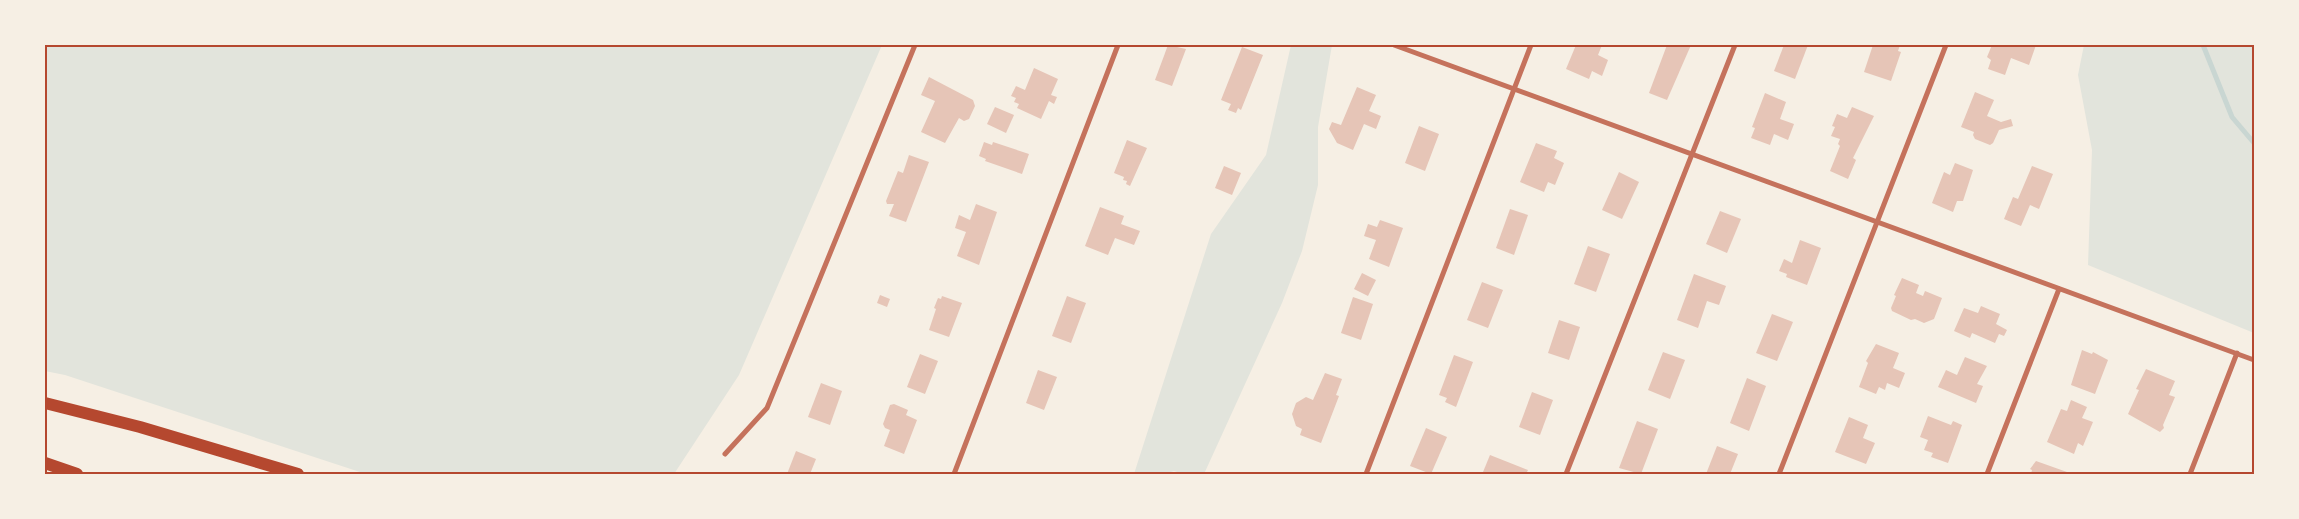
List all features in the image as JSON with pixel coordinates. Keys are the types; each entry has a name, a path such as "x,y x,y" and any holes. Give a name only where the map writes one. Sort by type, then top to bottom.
{"main road":[{"path":"45,403 140,427 298,474"},
{"path":"48,464 77,474"}],"street":[{"path":"725,454 767,408 915,45"},
{"path":"954,474 1118,45"},
{"path":"1394,45 1877,224 2254,360"},
{"path":"1366,474 1530,45"},
{"path":"1566,474 1735,45"},
{"path":"1779,474 1946,45"},
{"path":"1987,474 2059,289"},
{"path":"2190,474 2237,353"}],"shaded area":[{"path":"45,45 882,45 739,375 674,474 366,474 65,375 45,371"},
{"path":"1291,45 1332,45 1318,127 1318,185 1302,251 1282,303 1204,474 1184,474 1174,471 1163,474 1134,474 1211,234 1266,155"},
{"path":"2084,45 2254,45 2254,333 2088,265 2092,150 2078,75"}],"building":[{"path":"1168,45 1186,49 1172,86 1155,80"},
{"path":"1576,45 1602,45 1598,55 1608,60 1602,76 1592,71 1589,79 1566,69"},
{"path":"1667,45 1691,45 1667,100 1649,93"},
{"path":"1784,45 1808,45 1795,79 1774,71"},
{"path":"1873,45 1900,45 1898,51 1901,52 1891,81 1864,72"},
{"path":"1992,45 2036,45 2029,65 2011,58 2005,75 1988,69 1991,60 1987,57"},
{"path":"1242,47 1263,55 1241,110 1238,108 1236,113 1228,110 1231,104 1221,100"},
{"path":"1034,68 1058,79 1051,95 1057,97 1054,104 1049,101 1041,119 1017,108 1019,104 1014,102 1016,98 1011,96 1016,86 1025,90"},
{"path":"929,77 973,100 975,106 969,119 964,121 959,118 945,143 921,132 935,101 921,95"},
{"path":"1357,87 1376,95 1369,111 1381,116 1376,129 1364,124 1353,150 1337,143 1329,129 1332,122 1341,125"},
{"path":"1975,92 1994,100 1987,116 2001,122 2011,119 2013,126 1999,130 1993,143 1990,145 1975,139 1974,132 1961,127"},
{"path":"1765,93 1786,102 1780,119 1794,124 1788,140 1774,134 1770,145 1751,138 1755,128 1752,127"},
{"path":"995,107 1014,115 1006,133 987,124"},
{"path":"1852,107 1874,116 1853,158 1856,160 1848,179 1830,171 1840,146 1838,144 1840,139 1831,136 1835,127 1832,126 1837,114 1847,118"},
{"path":"1419,126 1439,134 1425,171 1405,163"},
{"path":"1127,140 1147,148 1130,186 1126,184 1127,181 1123,180 1124,177 1114,173"},
{"path":"984,142 992,145 993,142 1029,154 1022,174 985,161 986,159 979,156"},
{"path":"1536,143 1557,151 1554,158 1564,163 1555,185 1548,182 1544,192 1520,182"},
{"path":"909,155 929,162 906,222 889,216 894,204 887,204 886,201 898,171 903,173"},
{"path":"1955,163 1973,170 1963,201 1957,201 1953,212 1932,203 1944,172 1950,175"},
{"path":"1224,166 1241,173 1232,195 1215,188"},
{"path":"2032,166 2053,174 2039,209 2030,205 2021,226 2004,219 2013,197 2018,199"},
{"path":"1619,172 1639,182 1622,219 1602,210"},
{"path":"976,204 997,212 979,265 957,256 966,232 955,228 959,215 970,220"},
{"path":"1100,207 1124,216 1121,224 1140,231 1134,245 1115,238 1108,255 1085,246"},
{"path":"1510,209 1528,215 1514,255 1496,248"},
{"path":"1720,211 1741,219 1727,253 1706,244"},
{"path":"1380,220 1403,228 1389,267 1369,259 1376,240 1364,236 1368,224 1377,227"},
{"path":"1800,240 1821,248 1807,285 1786,277 1787,274 1779,271 1784,259 1792,263"},
{"path":"1588,246 1610,254 1596,292 1574,284"},
{"path":"1362,273 1376,280 1368,296 1354,289"},
{"path":"1694,274 1726,286 1719,305 1707,301 1698,328 1677,320"},
{"path":"1902,278 1919,285 1916,293 1923,296 1925,291 1942,298 1934,319 1924,323 1915,319 1911,320 1892,311 1891,308 1896,296 1894,295"},
{"path":"1482,282 1503,290 1488,328 1467,320"},
{"path":"880,295 890,299 887,307 877,303"},
{"path":"942,296 962,303 949,337 929,330 936,309 934,308 938,298 941,299"},
{"path":"1067,296 1086,303 1071,343 1052,336"},
{"path":"1353,297 1373,304 1361,340 1341,333"},
{"path":"1981,306 2000,314 1996,324 2007,330 2004,336 1999,334 1995,343 1972,333 1970,338 1954,331 1964,308 1978,313"},
{"path":"1772,314 1793,322 1777,361 1756,353"},
{"path":"1559,320 1580,327 1569,360 1548,353"},
{"path":"1876,344 1899,353 1893,368 1905,373 1899,388 1887,383 1885,390 1879,387 1876,394 1859,387 1868,363 1866,361"},
{"path":"2082,350 2092,354 2093,352 2108,360 2095,394 2071,385"},
{"path":"1663,352 1685,360 1670,399 1648,390"},
{"path":"920,354 938,361 925,394 907,387"},
{"path":"1454,355 1473,362 1456,407 1445,402 1447,398 1439,395"},
{"path":"1965,357 1987,366 1977,384 1983,386 1976,403 1938,387 1946,370 1957,375"},
{"path":"2146,369 2175,381 2169,395 2175,397 2163,425 2164,428 2160,432 2128,414 2139,390 2136,389"},
{"path":"1038,370 1057,377 1044,410 1026,403"},
{"path":"1325,373 1342,379 1336,395 1339,396 1321,443 1300,435 1302,429 1296,426 1292,414 1296,403 1306,397 1313,400"},
{"path":"1747,378 1766,386 1749,431 1730,423"},
{"path":"821,383 842,391 830,425 808,417"},
{"path":"1532,392 1553,400 1540,435 1519,427"},
{"path":"2071,400 2087,407 2082,418 2093,422 2083,446 2078,443 2074,454 2047,442 2061,409 2067,411"},
{"path":"894,404 908,410 906,415 917,420 904,454 884,446 890,430 885,428 883,424 890,405"},
{"path":"1928,416 1951,425 1953,421 1962,425 1948,463 1931,457 1933,453 1924,450 1928,440 1920,437"},
{"path":"1849,417 1868,425 1863,438 1875,443 1866,464 1835,452"},
{"path":"1637,421 1658,429 1641,474 1619,468"},
{"path":"1426,428 1447,437 1431,474 1410,466"},
{"path":"1717,446 1738,454 1730,474 1706,474"},
{"path":"796,451 816,459 810,474 787,474"},
{"path":"1490,455 1528,470 1526,474 1487,474 1483,472"},
{"path":"2036,461 2067,472 2066,474 2031,474 2032,470 2030,469"}],"waterway":[{"path":"2203,45 2232,117 2254,143"}]}
